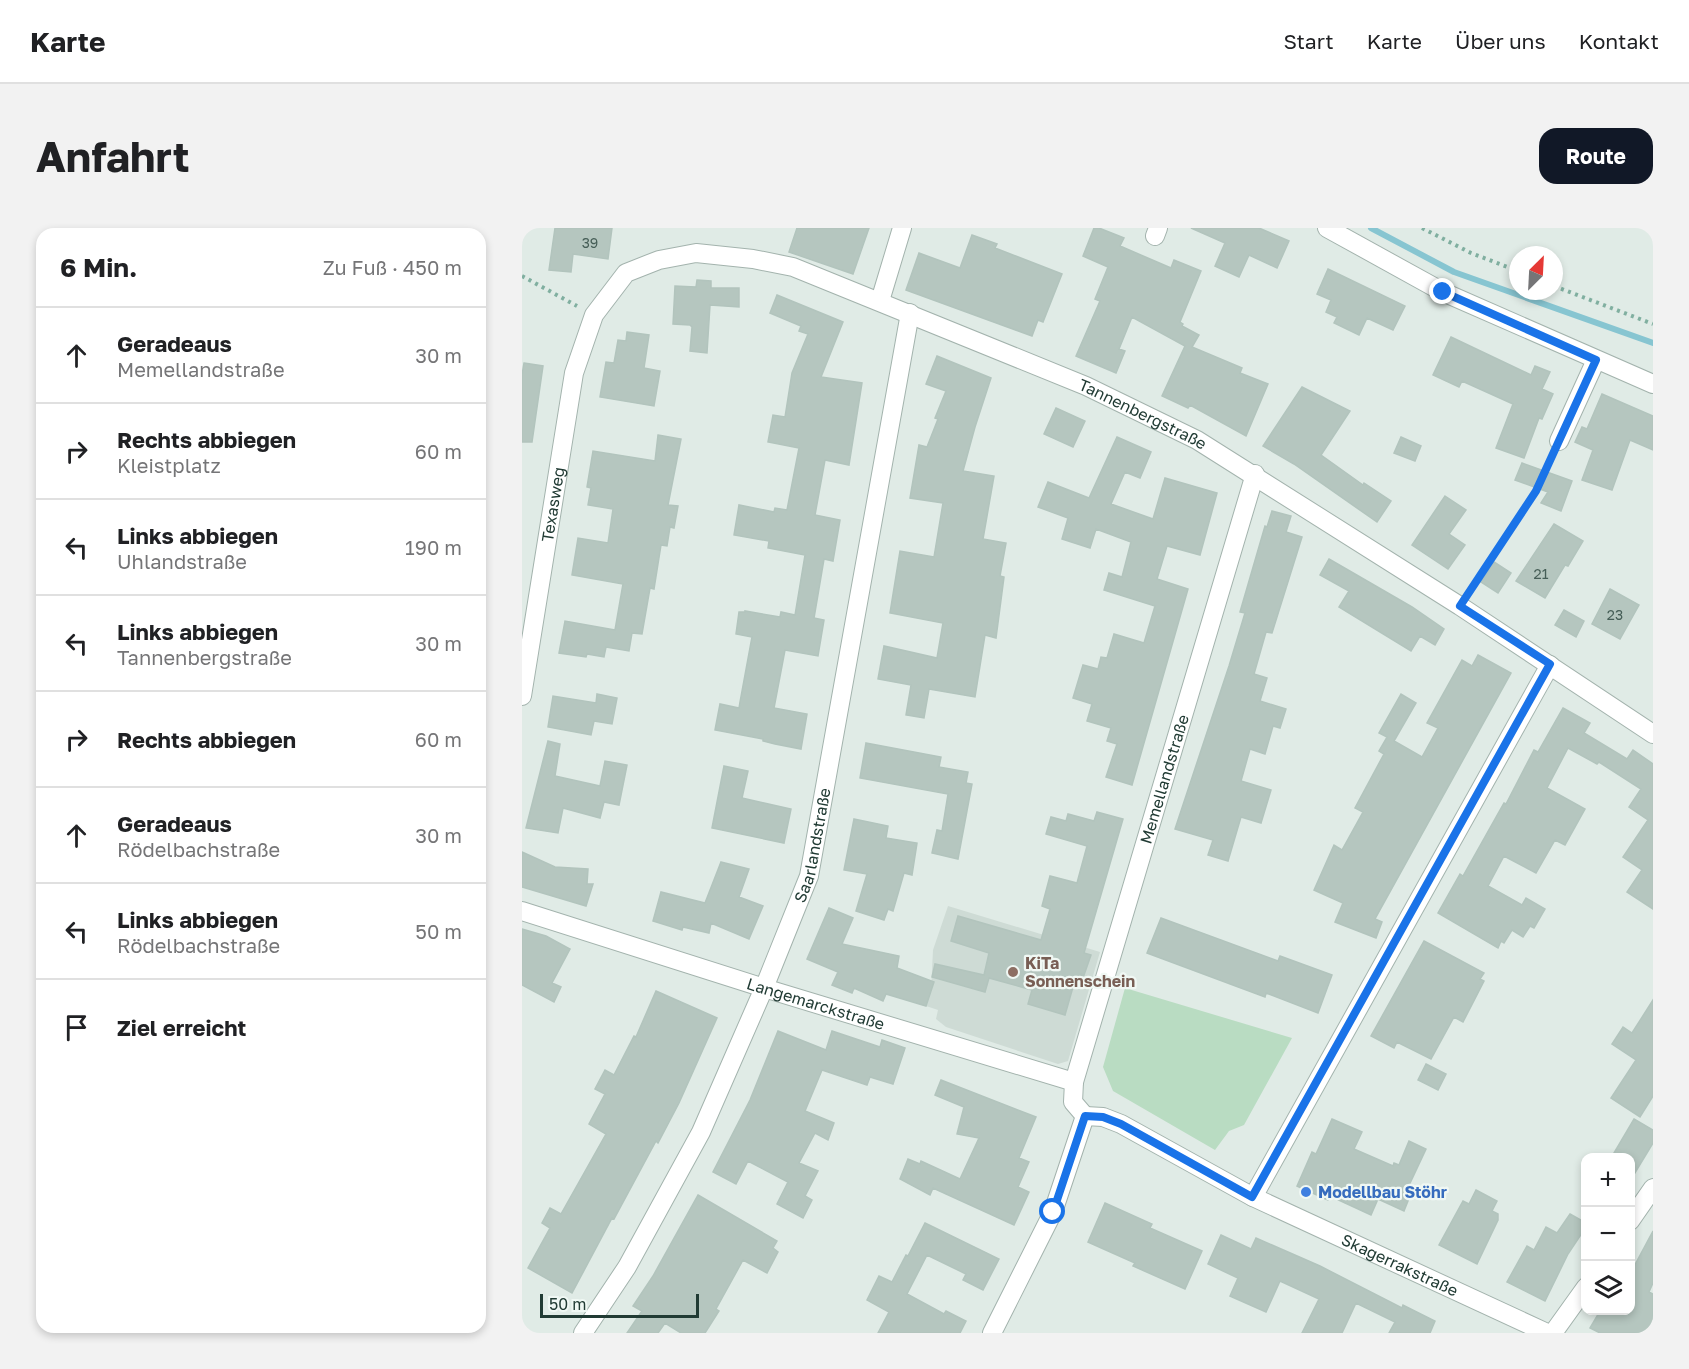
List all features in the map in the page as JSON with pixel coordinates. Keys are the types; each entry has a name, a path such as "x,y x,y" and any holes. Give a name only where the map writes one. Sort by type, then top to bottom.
{"street":[{"path":"879,301 902,228"},
{"path":"1327,228 1443,292 1653,384"},
{"name":"Tannenbergstraße","path":"594,315 626,273 659,260 696,253 753,259 793,267 910,313 1086,386 1197,440 1255,474 1550,664 1653,734"},
{"name":"Saarlandstraße","path":"583,1333 627,1267 701,1132 764,988 809,876 910,313"},
{"name":"Texasweg","path":"522,696 574,373 594,315"},
{"path":"1558,441 1596,360"},
{"name":"Memellandstraße","path":"1074,1082 1255,474"},
{"path":"1252,1197 1550,664"},
{"name":"Langemarckstraße","path":"522,911 764,988 1074,1082"},
{"path":"992,1333 1053,1212 1085,1116 1073,1102 1074,1082"},
{"name":"Skagerrakstraße","path":"1085,1116 1103,1117 1121,1124 1252,1197 1547,1333"},
{"path":"1635,1214 1653,1188"},
{"path":"1554,1333 1581,1294"}],"path":[{"path":"1422,228 1471,254 1509,268"},
{"path":"522,276 594,315"},
{"path":"1563,289 1653,324"},
{"path":"1460,606 1536,491 1558,441"}],"shaded area":[{"name":"KiTa Sonnenschein","path":"948,906 1100,952 1068,1061 1058,1064 946,1027 936,1019 938,1010 926,1006 931,991 933,950"}],"green space":[{"path":"1125,988 1292,1038 1244,1125 1229,1131 1215,1150 1113,1091 1103,1067"}],"building":[{"path":"555,228 612,228 608,259 573,254 571,272 549,270"},
{"path":"797,228 869,228 853,274 789,252"},
{"path":"1094,228 1124,238 1120,246 1171,268 1174,260 1201,271 1180,322 1182,326 1199,335 1192,347 1242,368 1240,373 1268,384 1246,436 1190,405 1188,408 1162,396 1185,346 1132,317 1119,349 1125,351 1116,373 1076,356 1100,301 1095,299 1108,267 1083,256"},
{"path":"1191,228 1259,228 1289,241 1277,268 1249,255 1239,277 1215,266 1225,243"},
{"path":"972,235 997,244 995,248 1062,274 1043,322 1038,320 1032,336 906,290 919,253 960,268"},
{"path":"1328,269 1405,306 1393,330 1367,318 1359,335 1334,323 1337,317 1326,312 1331,300 1317,294"},
{"path":"697,280 711,281 711,288 739,288 739,307 710,305 707,353 690,351 692,327 690,325 673,324 675,286 696,287"},
{"path":"777,295 843,322 821,377 862,383 849,465 825,460 815,515 840,520 833,561 824,559 814,618 824,620 818,656 785,650 774,708 807,714 801,749 715,730 720,704 739,708 752,637 736,634 739,612 780,617 781,612 795,615 805,555 768,548 769,541 734,535 739,505 774,512 775,508 787,510 799,448 768,442 773,415 785,417 792,373 808,334 799,331 801,326 770,313"},
{"path":"627,332 649,335 644,368 660,371 654,406 600,397 606,362 614,363 618,340 626,341"},
{"path":"1451,337 1531,375 1535,366 1550,372 1542,389 1553,394 1542,419 1539,418 1524,458 1496,448 1513,404 1462,381 1459,387 1433,375"},
{"path":"937,356 991,378 963,471 994,476 983,539 1006,543 1000,576 1004,577 996,638 985,635 975,697 929,689 924,718 906,715 911,685 878,679 884,646 937,658 943,623 890,613 900,551 934,557 943,503 910,498 919,445 927,447 946,391 926,384"},
{"path":"524,363 543,366 532,442 522,442"},
{"path":"1302,387 1350,411 1321,455 1363,485 1364,483 1391,501 1377,522 1294,464 1263,446"},
{"path":"1602,394 1653,416 1653,450 1630,440 1612,490 1582,480 1593,450 1575,442 1582,427 1587,429"},
{"path":"1056,408 1085,421 1073,447 1044,434"},
{"path":"658,435 681,439 668,505 678,506 674,528 670,527 667,546 661,545 654,589 650,588 642,634 632,633 629,651 606,647 604,657 559,653 565,621 615,630 623,584 572,575 578,538 608,543 613,509 588,505 591,488 587,487 593,451 655,461"},
{"path":"1117,437 1151,452 1140,478 1125,472 1111,504 1153,519 1165,478 1217,493 1200,555 1167,546 1157,579 1188,589 1132,785 1106,777 1117,744 1107,741 1111,728 1087,721 1092,704 1073,698 1083,665 1098,669 1101,657 1107,658 1114,634 1144,643 1155,606 1104,590 1109,573 1122,577 1131,542 1096,529 1090,548 1062,539 1068,518 1038,507 1048,482 1089,498"},
{"path":"1401,437 1421,446 1415,461 1394,453"},
{"path":"1522,463 1572,481 1561,511 1541,503 1548,492 1515,480"},
{"path":"1445,496 1466,510 1449,534 1465,545 1448,569 1412,545"},
{"path":"1272,511 1291,516 1286,532 1302,537 1272,633 1266,632 1254,674 1267,678 1260,701 1286,709 1280,728 1273,726 1265,754 1250,749 1241,781 1271,790 1261,823 1241,817 1228,861 1208,855 1213,840 1175,829 1229,666 1245,613 1240,612 1265,526 1267,527"},
{"path":"1554,524 1583,541 1545,598 1516,581"},
{"path":"1329,559 1412,607 1444,629 1435,645 1420,636 1411,651 1339,607 1349,591 1320,575"},
{"path":"1494,562 1511,573 1498,593 1481,582"},
{"path":"1610,589 1639,605 1620,639 1592,624"},
{"path":"1564,610 1584,621 1576,637 1555,625"},
{"path":"1478,655 1511,673 1375,919 1382,922 1376,938 1335,922 1343,903 1314,890 1334,845 1342,850 1363,812 1355,808 1384,754 1379,751 1387,737 1379,733 1401,694 1416,703 1394,741 1422,757 1438,728 1427,723 1462,660 1472,666"},
{"path":"597,694 617,698 612,724 594,721 591,735 548,727 553,696 596,703"},
{"path":"1563,708 1590,723 1584,733 1627,759 1633,750 1653,764 1653,909 1627,892 1642,870 1623,857 1648,820 1629,807 1641,789 1599,762 1597,764 1568,748 1547,788 1585,809 1565,845 1555,840 1536,873 1504,856 1488,886 1522,905 1526,898 1545,909 1534,928 1530,926 1523,937 1512,930 1504,943 1501,941 1498,948 1438,913 1460,874 1463,876 1504,803 1506,804 1534,750 1538,752"},
{"path":"548,741 560,744 555,776 600,786 605,761 627,765 619,805 604,802 600,818 563,808 558,833 526,828"},
{"path":"866,743 941,757 939,767 968,772 966,783 972,784 958,859 932,853 937,830 942,831 948,794 860,778"},
{"path":"724,766 748,771 742,798 791,809 784,843 712,828"},
{"path":"1097,812 1123,819 1084,953 1091,955 1077,988 1073,987 1065,1015 1028,1004 1032,990 989,978 985,992 932,977 935,964 984,975 989,953 951,941 958,916 1041,940 1050,909 1042,906 1050,876 1077,883 1087,846 1046,834 1051,817 1066,821 1068,814 1094,821"},
{"path":"854,819 888,826 886,838 917,843 912,875 904,873 893,911 888,909 884,920 856,911 867,874 844,870"},
{"path":"522,852 555,867 588,869 587,884 593,884 586,906 522,887"},
{"path":"721,862 749,869 739,897 763,906 749,939 711,923 709,933 683,927 682,930 653,921 661,892 705,903"},
{"path":"829,908 853,918 842,944 899,956 897,968 934,982 926,1006 886,994 883,1001 854,988 852,993 832,985 838,972 807,959"},
{"path":"1161,918 1278,961 1280,956 1332,975 1318,1013 1266,993 1265,997 1147,953"},
{"path":"522,929 546,936 570,949 552,983 561,987 554,1002 522,985"},
{"path":"1424,941 1484,973 1480,979 1484,981 1463,1022 1454,1017 1431,1059 1397,1042 1394,1048 1371,1036"},
{"path":"656,991 717,1018 679,1103 658,1143 656,1141 572,1293 528,1268 550,1228 542,1223 550,1208 561,1214 606,1134 589,1124 605,1094 595,1089 605,1070 614,1075 634,1036 636,1037"},
{"path":"1653,1000 1653,1096 1640,1117 1611,1098 1636,1060 1612,1044 1623,1027 1632,1033"},
{"path":"778,1031 826,1050 832,1031 880,1047 882,1040 905,1048 893,1084 870,1077 867,1085 822,1070 805,1111 834,1123 828,1140 815,1133 799,1163 818,1171 805,1196 812,1200 803,1218 777,1204 788,1182 748,1161 736,1184 713,1172 750,1100"},
{"path":"1426,1064 1446,1074 1438,1090 1418,1080"},
{"path":"941,1080 1036,1117 1019,1158 1029,1162 1018,1187 1029,1192 1014,1225 933,1188 930,1195 900,1179 908,1159 920,1164 921,1161 960,1179 979,1138 957,1134 964,1107 935,1095"},
{"path":"1332,1119 1362,1132 1354,1149 1393,1166 1394,1163 1399,1165 1409,1141 1426,1149 1405,1194 1410,1196 1404,1211 1378,1199 1371,1215 1330,1196 1328,1200 1297,1186 1312,1152 1316,1154"},
{"path":"1634,1119 1653,1130 1653,1143 1635,1173 1635,1153 1614,1153"},
{"path":"1476,1190 1497,1201 1492,1211 1498,1214 1498,1220 1477,1264 1439,1245 1463,1201 1469,1204"},
{"path":"698,1195 777,1241 773,1248 778,1252 767,1273 743,1260 716,1309 719,1311 705,1333 681,1333 665,1323 658,1333 627,1333 642,1311 633,1306 653,1276"},
{"path":"1105,1203 1152,1224 1150,1228 1202,1251 1185,1289 1133,1266 1135,1263 1088,1242"},
{"path":"1570,1214 1581,1220 1581,1234 1568,1254 1545,1301 1507,1282 1527,1246 1534,1250 1546,1227 1557,1233"},
{"path":"925,1223 999,1259 983,1290 963,1280 966,1274 927,1255 907,1294 944,1314 946,1311 966,1321 960,1333 878,1333 889,1312 867,1300 879,1276 892,1282"},
{"path":"1653,1231 1653,1283 1649,1292 1653,1294 1653,1333 1600,1333 1590,1328 1598,1315 1635,1315 1635,1265"},
{"path":"1221,1235 1251,1249 1256,1238 1320,1266 1402,1308 1403,1305 1435,1321 1430,1333 1389,1333 1395,1322 1356,1303 1342,1333 1302,1333 1319,1299 1280,1281 1266,1312 1230,1296 1238,1278 1208,1264"}],"waterway":[{"path":"1371,228 1454,272 1653,343"}],"place":[{"name":"KiTa Sonnenschein","path":"1013,972"},
{"name":"Modellbau Stöhr","path":"1306,1192"}],"route":[{"path":"1053,1212 1085,1116 1103,1117 1121,1124 1252,1197 1550,664 1460,606 1536,491 1596,360 1443,292"}]}
